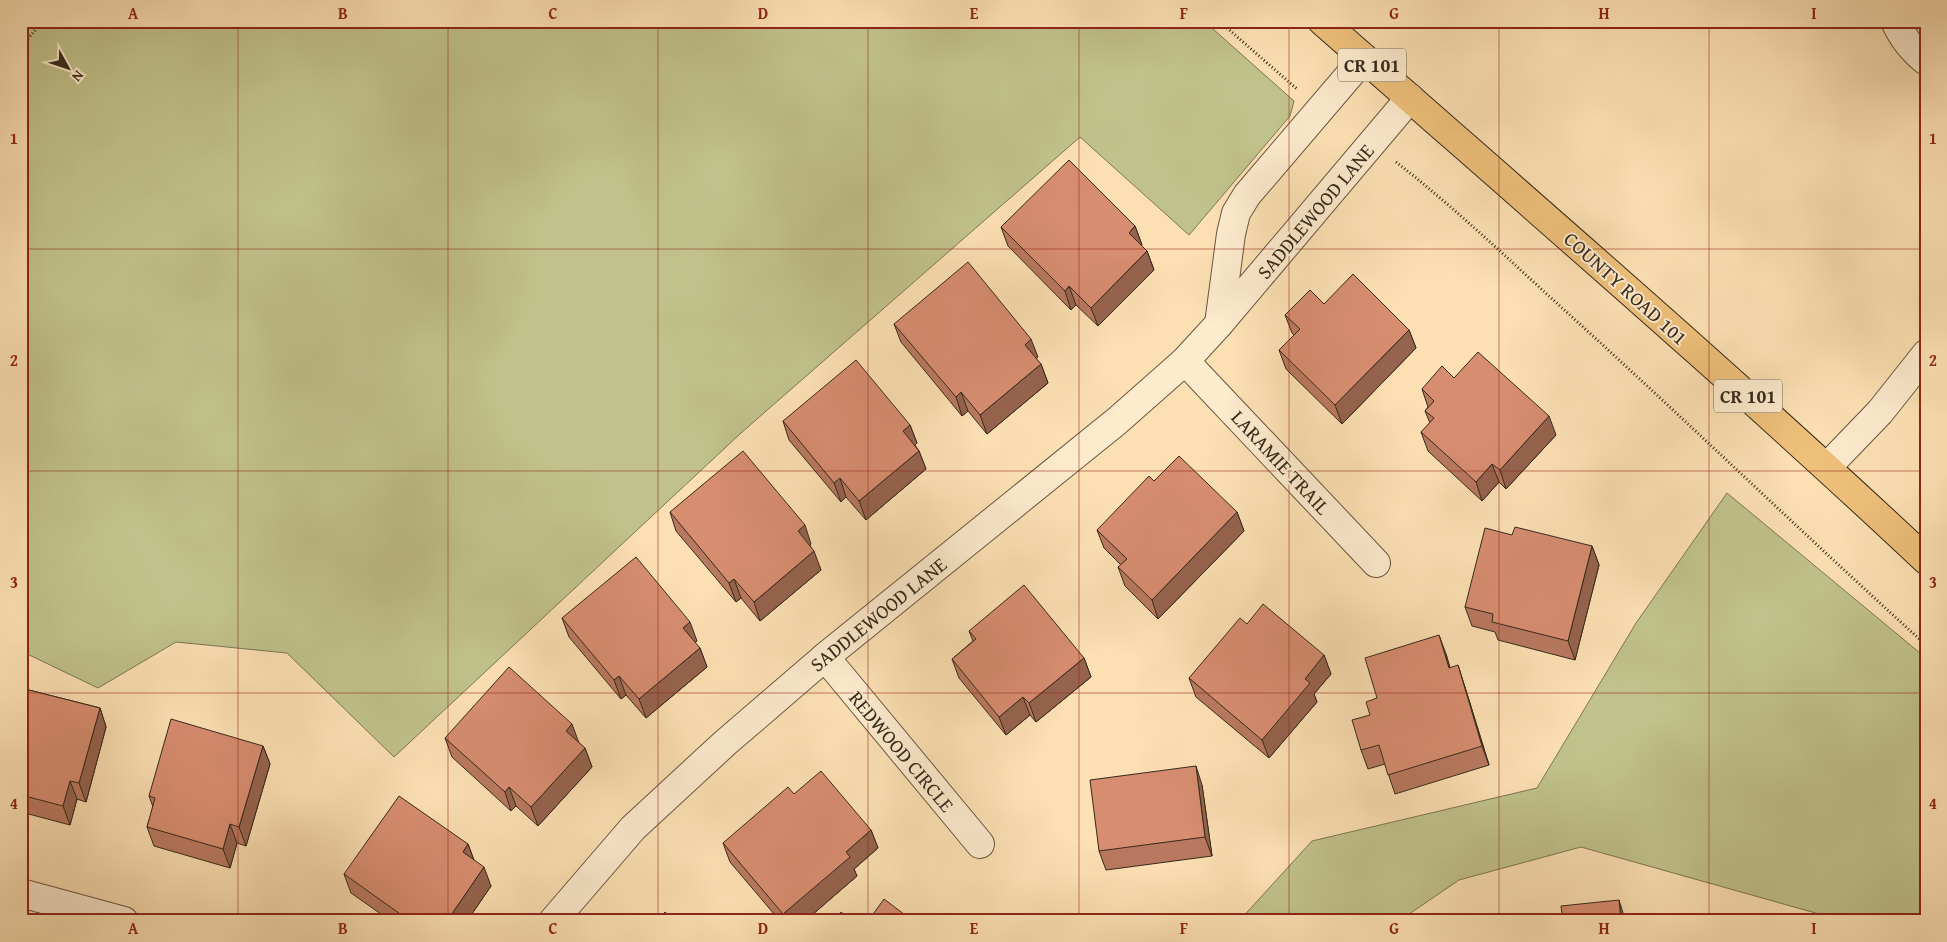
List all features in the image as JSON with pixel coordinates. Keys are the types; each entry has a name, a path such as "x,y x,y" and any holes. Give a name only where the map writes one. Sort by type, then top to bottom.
{"main road":[{"name":"COUNTY ROAD 101","path":"1333,25 1364,58 1827,467 1926,560"}],"street":[{"path":"1895,21 1901,34 1911,47 1926,61"},
{"name":"SADDLEWOOD LANE","path":"1219,324 1236,213 1247,195 1364,58"},
{"name":"SADDLEWOOD LANE","path":"553,921 633,828 724,743 824,657 1117,421 1185,361 1219,324 1410,98"},
{"path":"1827,467 1880,412 1926,354"},
{"name":"LARAMIE TRAIL","path":"1185,361 1376,563"},
{"name":"REDWOOD CIRCLE","path":"824,657 980,844"},
{"path":"21,892 124,921"}],"path":[{"path":"21,47 43,21"},
{"path":"1219,21 1287,81 1322,107"},
{"path":"1372,144 1466,220 1646,384 1800,532 1926,646"}],"green space":[{"path":"21,21 1204,21 1294,101 1290,116 1189,235 1080,137 741,433 394,757 287,653 176,642 98,688 21,651"},
{"path":"1727,493 1926,658 1926,921 1844,921 1581,847 1459,880 1399,921 1239,921 1312,841 1537,788 1636,623"}],"building":[{"path":"1069,160 1135,226 1129,233 1147,251 1091,308 1069,286 1065,291 1001,227"},
{"path":"968,262 1031,339 1025,345 1041,364 980,415 961,392 956,397 894,324"},
{"path":"1353,274 1409,330 1335,405 1279,350 1300,329 1285,315 1310,290 1324,304"},
{"path":"1478,352 1549,416 1500,470 1492,464 1476,482 1421,432 1434,418 1425,411 1434,401 1422,389 1442,366 1454,378"},
{"path":"856,360 910,425 903,431 919,451 859,501 840,478 834,483 783,421"},
{"path":"743,451 805,525 798,531 814,551 754,602 734,579 729,583 670,512"},
{"path":"1179,456 1237,512 1152,600 1118,567 1127,559 1097,530 1149,476 1154,481"},
{"path":"1515,527 1592,546 1568,641 1492,622 1493,614 1465,607 1485,528 1512,535"},
{"path":"636,557 690,622 683,628 700,648 639,699 619,676 614,680 562,618"},
{"path":"1024,585 1084,658 1029,703 1023,697 999,717 952,659 976,639 969,631"},
{"path":"1263,604 1324,655 1305,679 1310,683 1262,740 1189,678 1240,618 1247,624"},
{"path":"1439,635 1449,668 1458,665 1482,746 1388,775 1379,745 1361,750 1352,720 1370,715 1366,702 1377,698 1365,658"},
{"path":"509,667 572,724 566,731 585,748 531,807 509,787 505,792 445,738"},
{"path":"21,688 100,708 79,783 70,781 63,806 21,795"},
{"path":"171,719 263,746 239,827 230,824 223,849 147,827 155,798 149,796"},
{"path":"1196,766 1205,837 1099,851 1090,780"},
{"path":"821,771 871,830 846,852 850,857 783,914 723,843 788,787 794,794"},
{"path":"399,796 468,844 463,852 484,867 447,921 423,921 414,915 410,921 344,874"},
{"path":"884,899 913,921 868,921"},
{"path":"1619,900 1621,921 1539,921 1538,916 1562,914 1561,906"},
{"path":"665,912 676,921 658,921"},
{"path":"841,912 852,921 835,921"},
{"path":"1069,915 1072,921 1057,921"}]}
